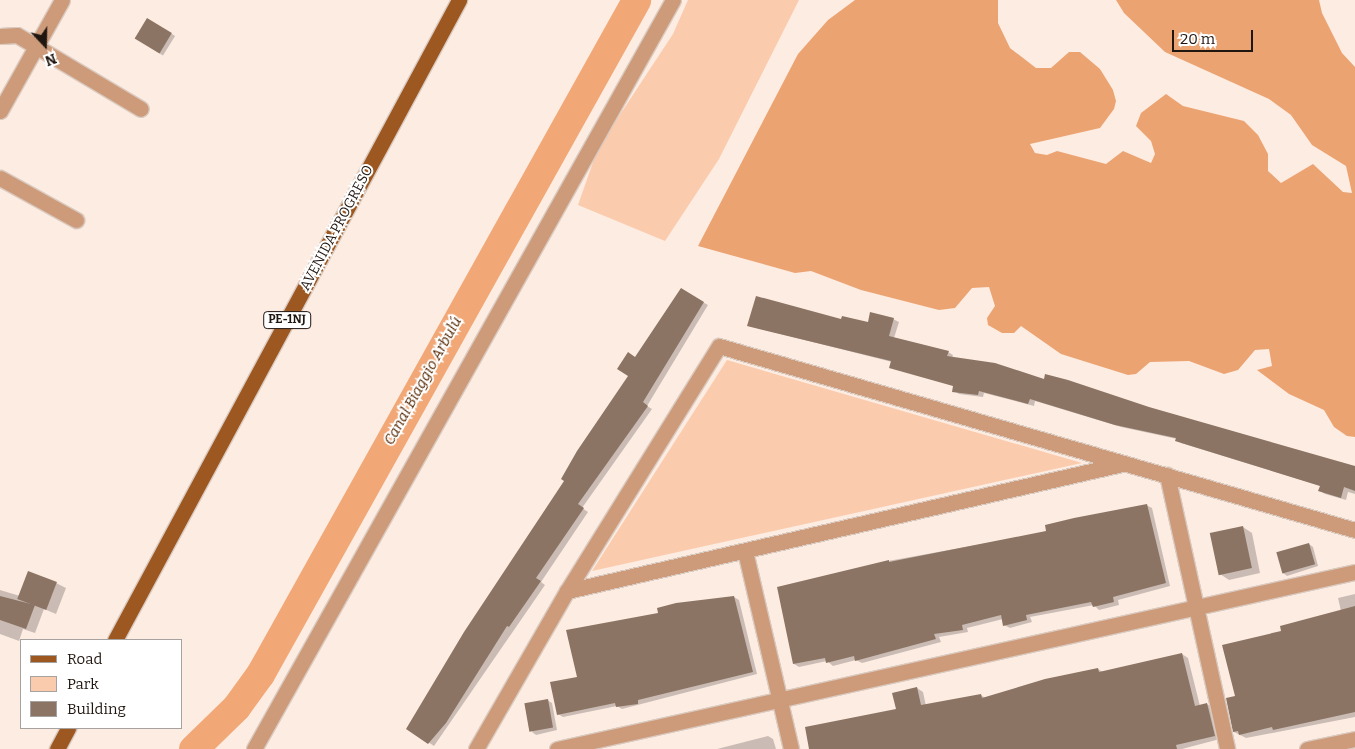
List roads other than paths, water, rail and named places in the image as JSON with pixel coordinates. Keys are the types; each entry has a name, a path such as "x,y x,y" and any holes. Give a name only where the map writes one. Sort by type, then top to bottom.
{"main road":[{"name":"AVENIDA PROGRESO","path":"116,639 459,0"},
{"path":"57,749 67,729"}],"street":[{"path":"0,111 62,0"},
{"path":"254,749 673,0"},
{"path":"0,36 17,35 141,109"},
{"path":"0,178 76,220"},
{"path":"476,749 567,591 719,346 1355,530"},
{"path":"567,591 1122,464"},
{"path":"1167,475 1227,749"},
{"path":"745,551 791,749"},
{"path":"557,749 1196,610 1355,572"},
{"path":"1307,749 1355,739"}],"waterway":[{"name":"Canal Biaggio Arbulú","path":"193,749 236,707 260,674 636,0"}]}
